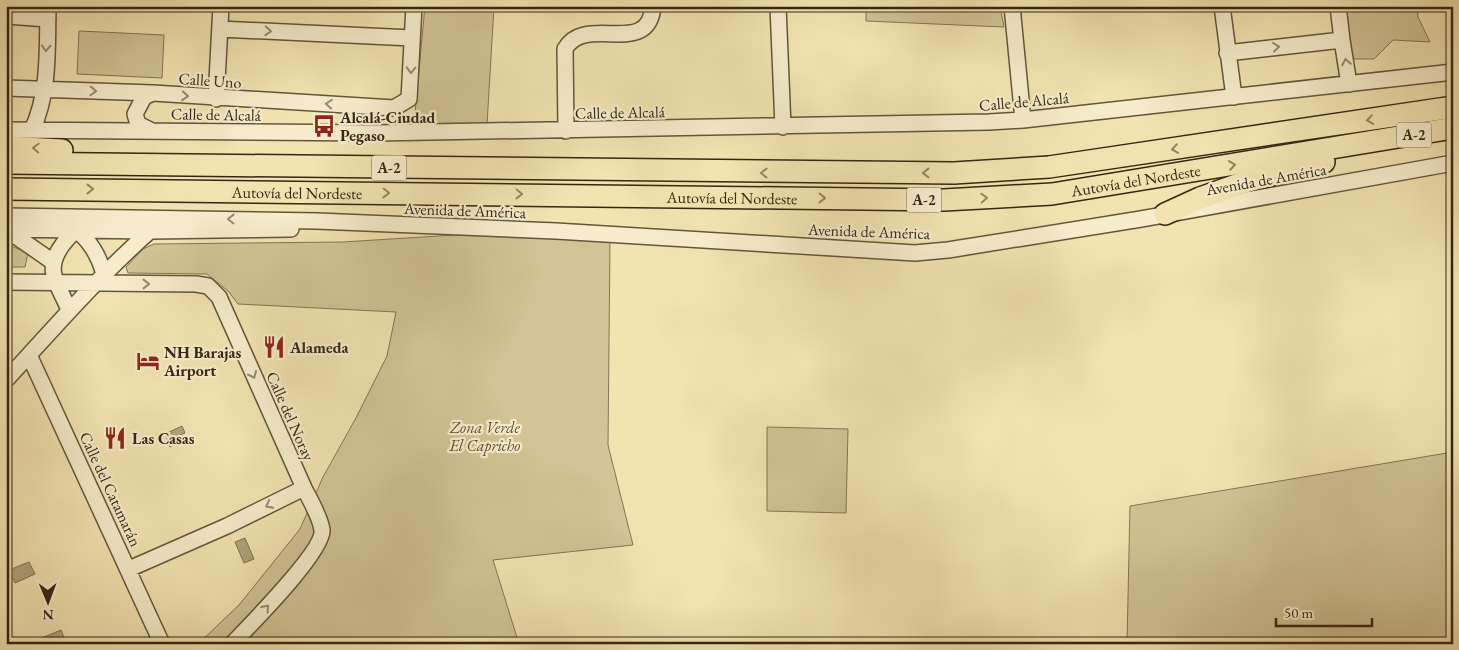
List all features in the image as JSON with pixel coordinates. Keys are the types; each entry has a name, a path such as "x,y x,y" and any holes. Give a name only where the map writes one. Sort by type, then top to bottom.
{"highway":[{"name":"Autovía del Nordeste","path":"6,163 954,173 1049,167 1453,107"},
{"name":"Autovía del Nordeste","path":"6,189 944,200 1052,194 1453,128"},
{"path":"1166,214 1200,198 1240,184 1319,164 1374,142"},
{"path":"6,147 251,154 611,159 642,171"}],"street":[{"path":"216,99 221,6"},
{"path":"220,29 412,38 414,6"},
{"path":"566,131 565,49 570,40 579,35 636,32 645,28 652,15 653,6"},
{"path":"778,6 783,127"},
{"path":"1012,6 1023,120"},
{"path":"1222,6 1234,97"},
{"path":"1338,6 1349,84"},
{"path":"6,16 48,12 41,112 32,130"},
{"name":"Calle Uno","path":"6,88 153,93 216,99 394,108 409,99 412,38"},
{"path":"1227,53 1342,40"},
{"name":"Calle de Alcalá","path":"6,130 376,134 783,127 1023,120 1453,72"},
{"path":"152,131 138,124 135,114 144,97 153,93"},
{"name":"Avenida de América","path":"6,216 316,220 367,224 556,231 916,253 948,250 1166,214 1453,163"},
{"path":"26,216 54,221 76,230 98,256 101,279"},
{"path":"69,310 55,282 53,262 61,248 76,230 103,218"},
{"name":"Avenida de América","path":"6,229 265,231 367,224"},
{"path":"6,380 121,256 150,231"},
{"path":"6,234 17,237 53,262"},
{"name":"Calle del Noray","path":"6,282 55,282 101,279 196,284 212,289 219,297 304,488 227,526 129,569"},
{"name":"Calle del Catamarán","path":"29,354 129,569 158,642"},
{"path":"232,644 300,569 320,540 322,532 320,523 304,488"}],"green space":[{"path":"425,6 494,6 487,125 414,124"},
{"path":"866,6 1000,6 1004,27 866,21"},
{"path":"1343,6 1417,6 1418,17 1430,42 1393,40 1374,59 1351,59"},
{"path":"79,31 164,35 162,78 77,74"},
{"name":"Zona Verde El Capricho","path":"470,234 610,241 608,445 633,545 493,560 519,644 198,644 239,605 300,529 323,477 357,416 387,356 396,312 238,304 228,291 207,274 128,273 126,267 143,249 154,244 343,242"},
{"path":"6,244 28,253 25,267 6,267"},
{"path":"767,427 848,429 846,513 767,511"},
{"path":"1453,452 1453,644 1127,644 1130,506"}],"shaded area":[{"path":"182,426 185,433 175,437 177,443 170,447 165,434"},
{"path":"245,538 254,559 244,563 235,542"},
{"path":"29,562 35,574 15,583 9,570"},
{"path":"61,630 66,642 41,644 39,639"}],"place":[{"name":"Alcalá-Ciudad Pegaso","path":"324,126"},
{"name":"Alameda","path":"274,347"},
{"name":"NH Barajas Airport","path":"148,361"},
{"name":"Las Casas","path":"115,438"}]}
